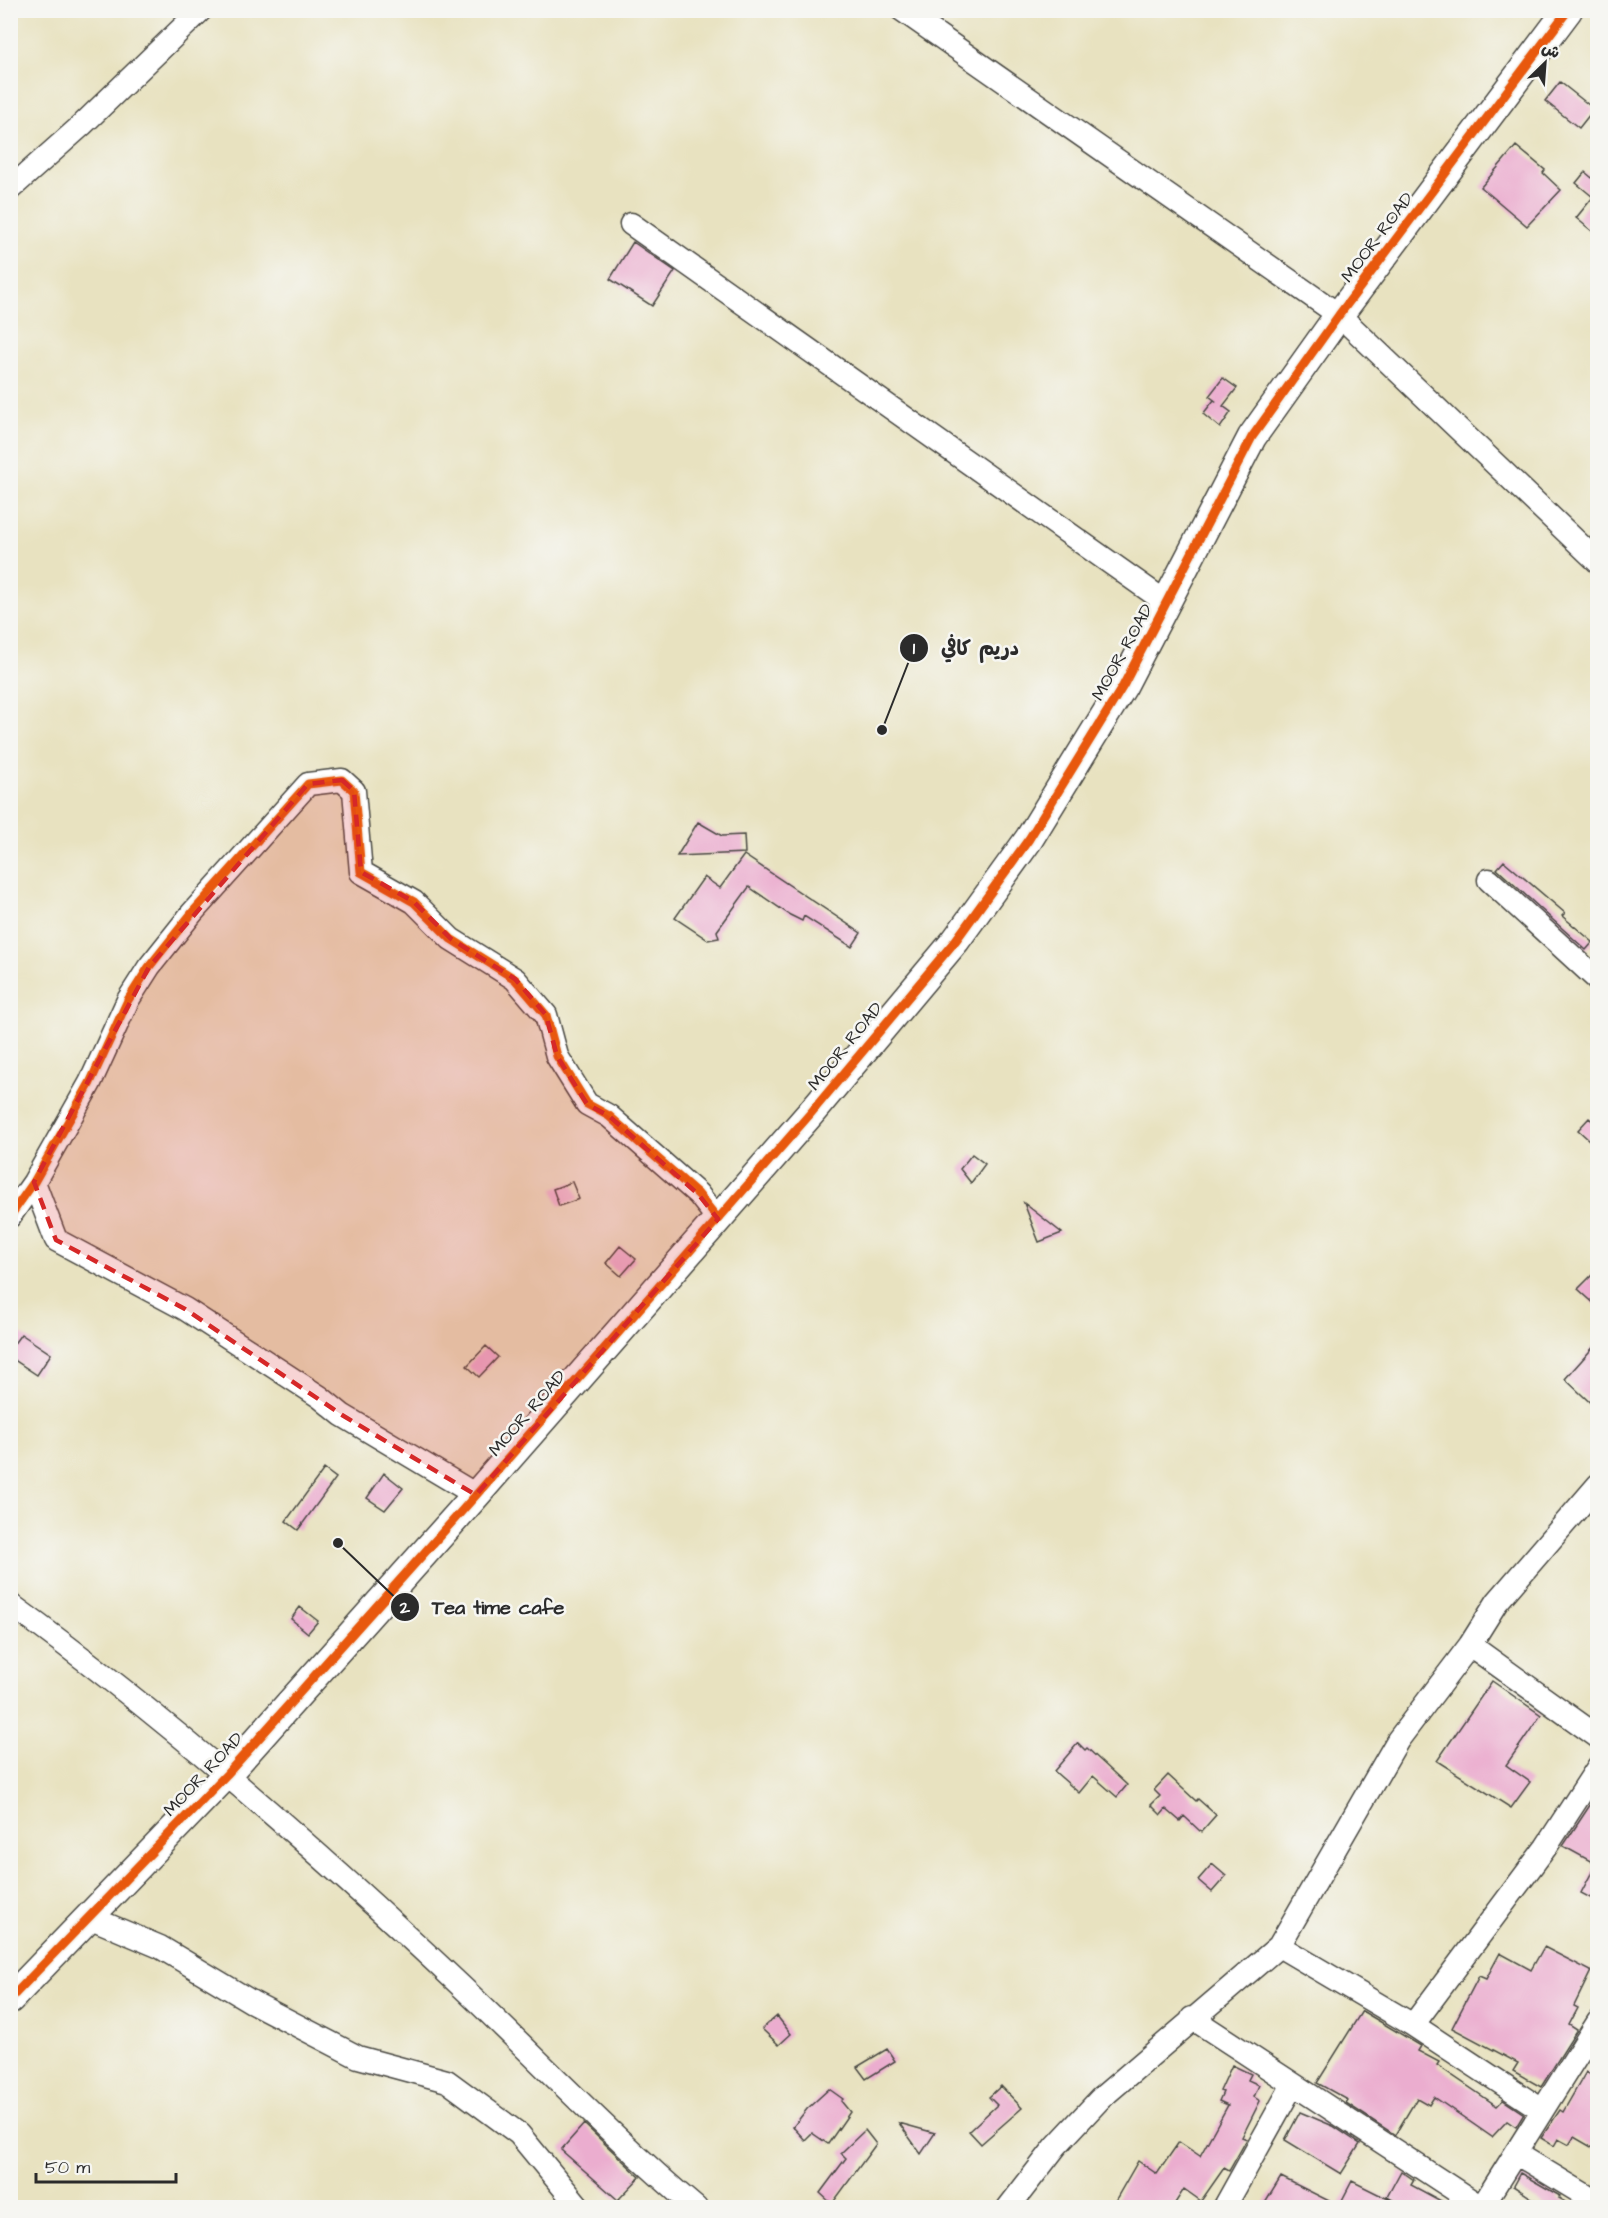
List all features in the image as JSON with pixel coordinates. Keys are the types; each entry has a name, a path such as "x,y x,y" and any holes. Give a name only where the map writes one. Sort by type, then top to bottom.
{"street":[{"path":"10,189 82,125 201,10"},
{"path":"902,10 1339,315 1598,562"},
{"name":"MOOR ROAD","path":"10,1999 227,1774 476,1496 718,1219 956,940 1029,839 1124,686 1252,436 1339,315 1568,10"},
{"path":"632,224 1167,603"},
{"path":"10,1216 34,1182 90,1083 128,1000 149,967 192,913 308,784 342,780 354,791 360,872 414,902 451,939 515,979 546,1015 557,1056 587,1104 609,1116 699,1194 718,1219"},
{"path":"1489,880 1598,980"},
{"path":"34,1182 56,1240 185,1309 320,1397 342,1415 476,1496"},
{"path":"1008,2208 1056,2146 1100,2099 1279,1946 1398,1740 1470,1645 1497,1602 1598,1485"},
{"path":"10,1604 227,1774 462,1987 643,2163 696,2208"},
{"path":"1470,1645 1598,1737"},
{"path":"1413,2025 1546,1847 1598,1767"},
{"path":"89,1917 160,1947 252,2002 358,2057 447,2081 519,2134 580,2208"},
{"path":"1279,1946 1413,2025 1542,2110"},
{"path":"1192,2018 1292,2086 1481,2207 1517,2154 1598,2022"},
{"path":"1224,2208 1292,2086"},
{"path":"1517,2154 1598,2203"}],"highlighted area":[{"path":"342,780 354,791 361,872 414,902 451,939 515,979 546,1015 557,1056 587,1104 609,1116 698,1194 718,1219 476,1495 342,1415 185,1309 56,1240 34,1182 149,967 308,784"}],"building":[{"path":"1560,82 1594,109 1579,128 1545,101"},
{"path":"1516,146 1545,170 1543,173 1561,190 1527,226 1481,187"},
{"path":"1585,172 1598,183 1598,236 1576,218 1593,197 1576,183"},
{"path":"633,242 675,271 652,306 610,279"},
{"path":"1223,378 1237,388 1223,406 1231,412 1220,428 1203,414 1214,400 1217,402 1209,396"},
{"path":"698,822 722,836 744,835 745,853 677,856"},
{"path":"744,855 861,933 852,947 804,916 802,921 790,915 749,887 717,931 719,938 708,940 675,918 704,877 720,888"},
{"path":"1504,861 1565,913 1562,916 1593,942 1586,950 1497,869"},
{"path":"1589,1118 1598,1126 1598,1148 1578,1130"},
{"path":"972,1154 985,1164 971,1183 960,1169"},
{"path":"572,1182 579,1199 559,1206 553,1189"},
{"path":"1024,1203 1062,1233 1039,1242"},
{"path":"620,1246 636,1259 621,1276 606,1263"},
{"path":"1598,1269 1598,1307 1578,1289"},
{"path":"21,1334 51,1354 37,1375 10,1357 10,1349"},
{"path":"1598,1342 1598,1410 1565,1379"},
{"path":"486,1346 498,1357 479,1377 467,1366"},
{"path":"324,1469 336,1478 298,1530 286,1521"},
{"path":"384,1473 403,1488 385,1510 367,1498"},
{"path":"300,1607 318,1621 308,1633 291,1619"},
{"path":"1492,1681 1541,1715 1506,1765 1530,1782 1511,1808 1437,1761"},
{"path":"1078,1743 1085,1750 1087,1748 1127,1785 1117,1797 1093,1776 1079,1793 1054,1771"},
{"path":"1168,1775 1196,1801 1198,1799 1216,1815 1201,1832 1184,1816 1180,1821 1166,1809 1161,1815 1151,1805 1160,1796 1154,1790"},
{"path":"1598,1793 1598,1902 1581,1893 1596,1864 1563,1846"},
{"path":"1212,1864 1226,1876 1212,1892 1198,1880"},
{"path":"1544,1947 1591,1971 1574,2006 1578,2008 1569,2025 1577,2030 1541,2087 1513,2071 1518,2063 1452,2028 1479,1976 1486,1979 1500,1953 1531,1970"},
{"path":"1362,2011 1421,2046 1418,2051 1439,2062 1437,2065 1497,2106 1503,2100 1524,2114 1516,2127 1507,2121 1492,2137 1434,2097 1429,2105 1417,2098 1395,2135 1346,2103 1348,2100 1317,2083"},
{"path":"777,2016 791,2034 779,2045 762,2029"},
{"path":"887,2049 895,2061 866,2079 857,2067"},
{"path":"1232,2065 1251,2074 1248,2080 1259,2085 1254,2097 1260,2101 1242,2137 1247,2139 1229,2171 1224,2168 1201,2201 1184,2189 1172,2208 1111,2208 1138,2161 1157,2174 1179,2142 1200,2156 1228,2105 1219,2101 1223,2092 1220,2091"},
{"path":"1586,2072 1598,2079 1598,2151 1574,2137 1569,2145 1558,2139 1554,2146 1541,2138 1560,2110 1563,2112"},
{"path":"1001,2086 1022,2108 981,2144 969,2131 997,2105 989,2097"},
{"path":"829,2089 843,2099 841,2101 850,2112 828,2144 812,2133 805,2140 793,2127 807,2109"},
{"path":"1300,2112 1333,2126 1360,2144 1341,2174 1285,2140"},
{"path":"899,2123 935,2133 921,2154"},
{"path":"584,2124 640,2177 618,2200 561,2150"},
{"path":"865,2130 876,2144 832,2204 820,2193 846,2158 841,2153"},
{"path":"1401,2171 1414,2180 1411,2185 1454,2208 1407,2208 1387,2197"},
{"path":"1520,2173 1576,2208 1547,2208 1513,2186"},
{"path":"1281,2177 1339,2206 1352,2181 1406,2208 1262,2208"}],"cycle path":[{"path":"10,1999 227,1774 476,1495 810,1114 956,940 1029,839 1123,686 1252,437 1339,315 1568,10"},
{"path":"10,1216 34,1182 90,1083 128,1000 149,967 192,913 308,784 342,780 354,791 361,872 414,902 451,939 515,979 546,1015 557,1056 587,1104 609,1116 698,1194 718,1219"}],"place":[{"name":"دريم كافي","path":"882,730"},
{"name":"Tea time cafe","path":"338,1543"}]}
